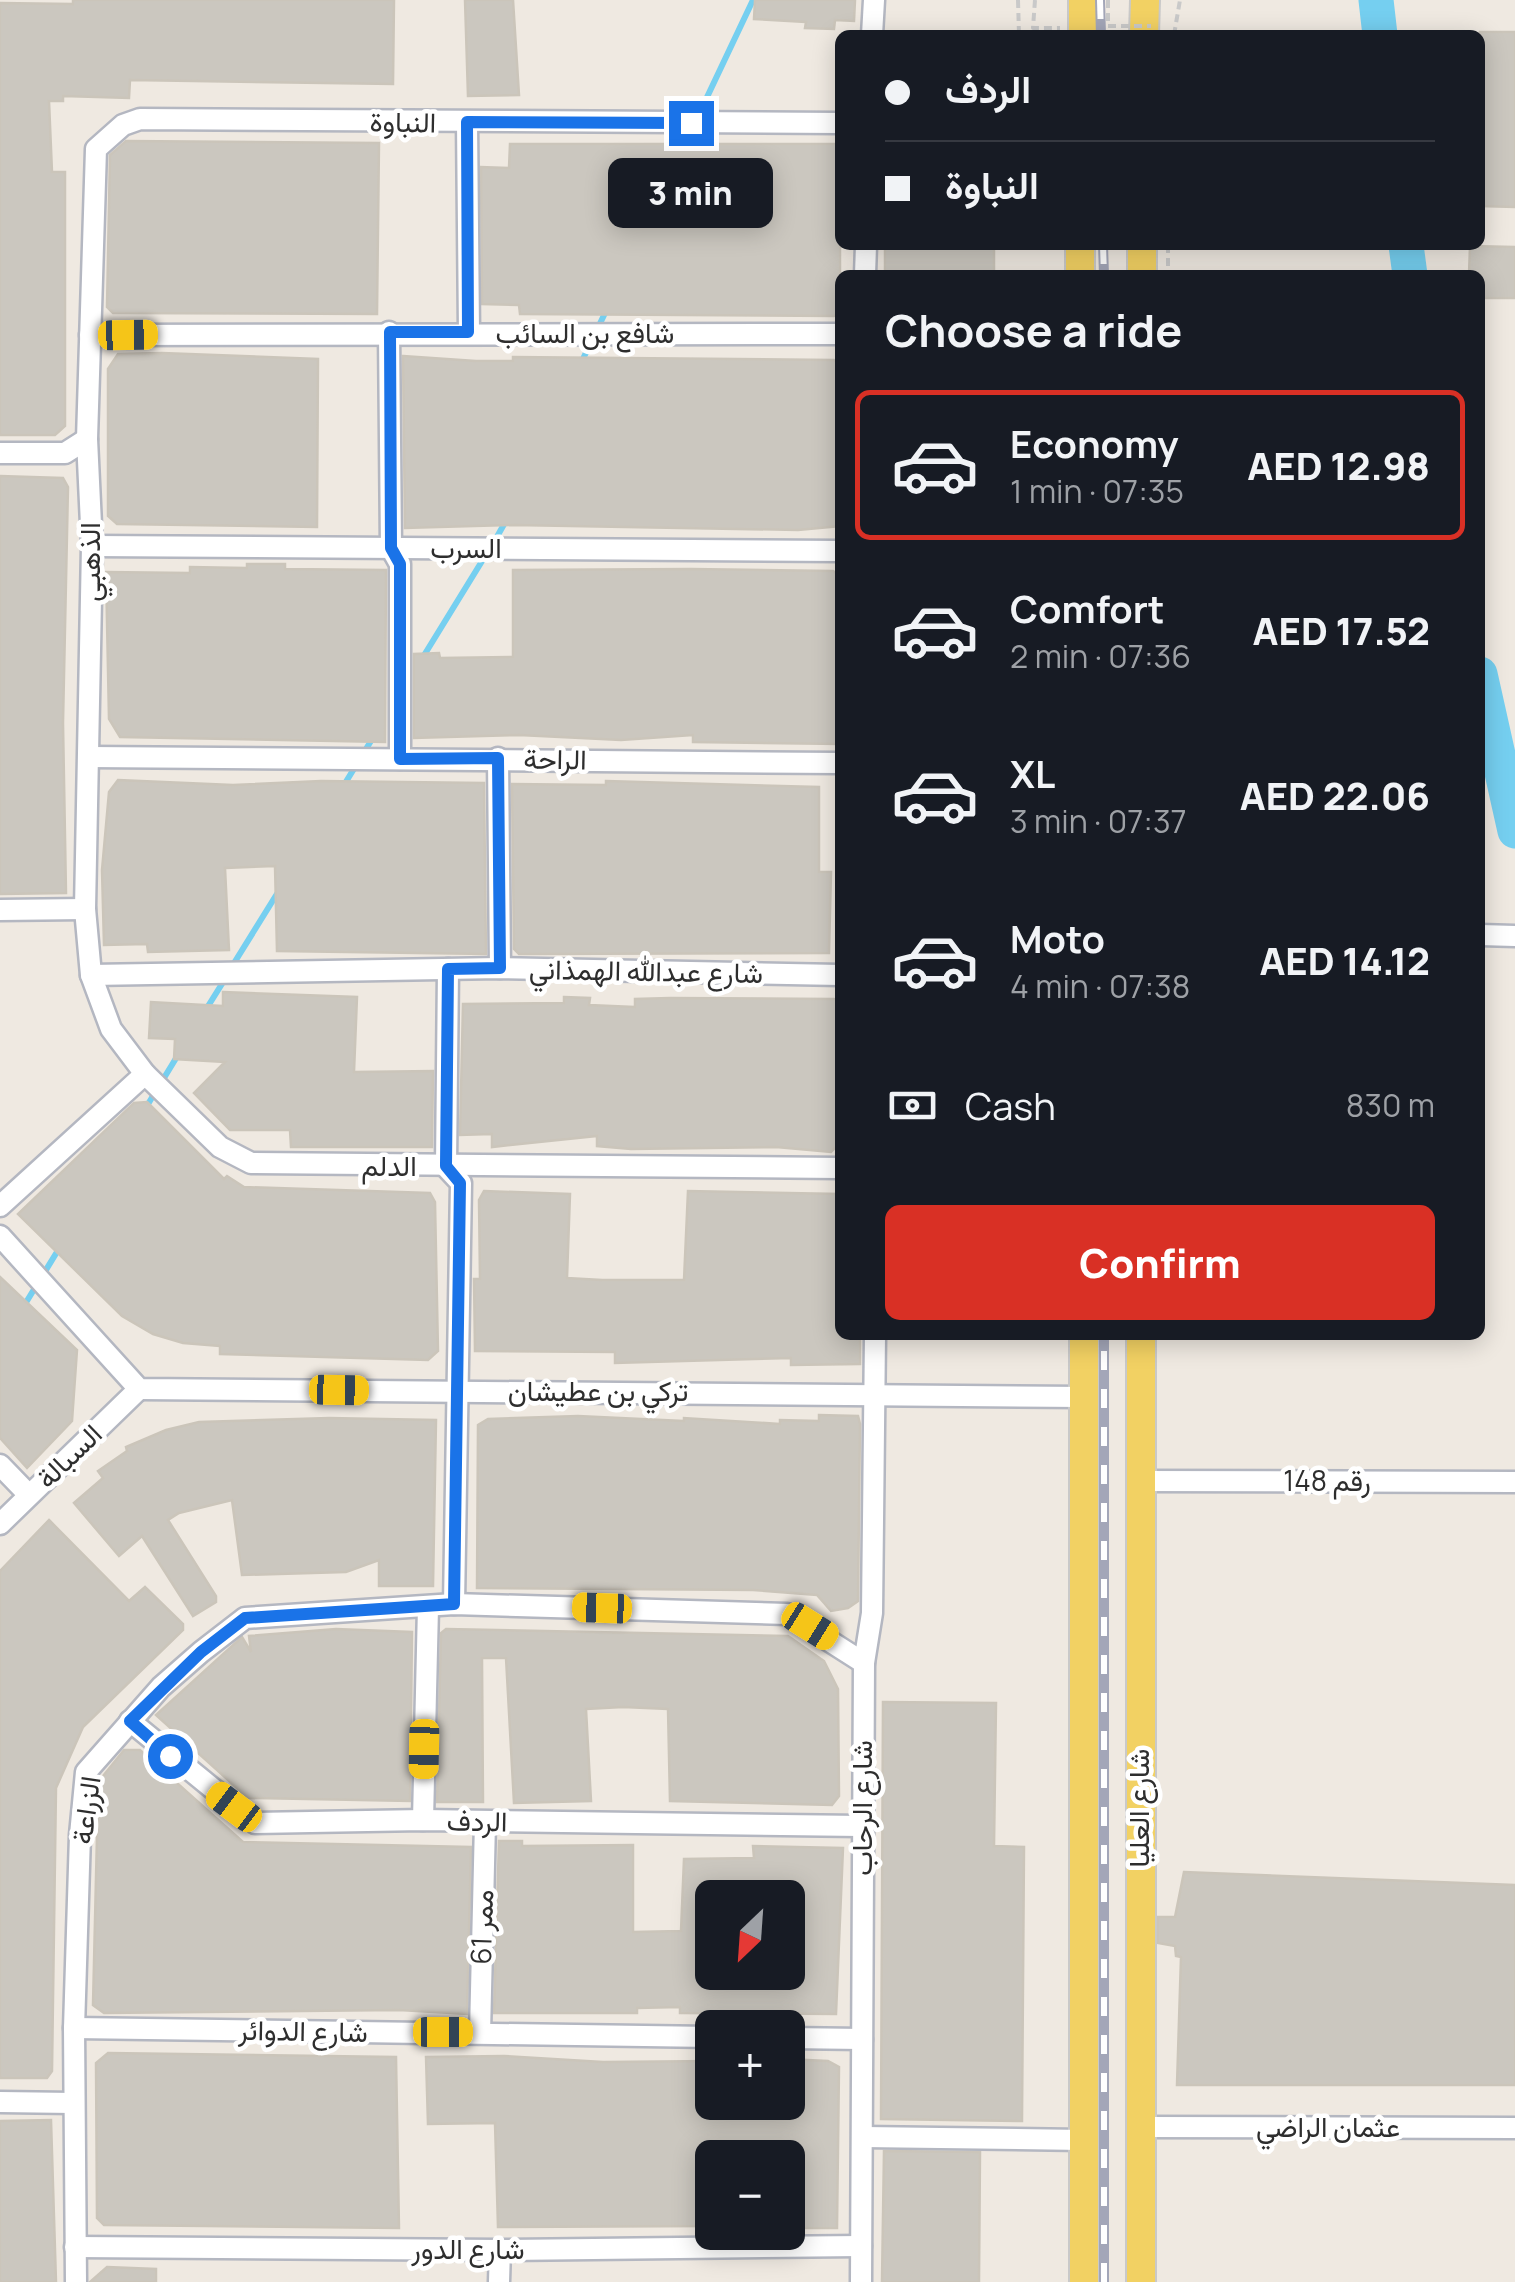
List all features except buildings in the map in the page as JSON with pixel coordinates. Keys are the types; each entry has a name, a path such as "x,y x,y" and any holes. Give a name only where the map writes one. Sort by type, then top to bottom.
{"main road":[{"name":"شارع العليا","path":"1084,1340 1084,2282"},
{"name":"شارع العليا","path":"1141,1340 1141,2282"}],"street":[{"path":"872,30 874,0"},
{"name":"النباوة","path":"96,149 114,132 140,119 835,124"},
{"path":"467,122 468,332"},
{"name":"الذهبي","path":"91,975 85,909 92,546 87,439 96,149"},
{"path":"390,332 391,548 400,564 400,759"},
{"name":"شافع بن السائب","path":"90,335 835,334"},
{"path":"0,453 65,453 87,439"},
{"name":"السرب","path":"92,546 835,551"},
{"name":"الراحة","path":"89,757 835,763"},
{"path":"498,758 500,968"},
{"path":"0,910 85,909"},
{"path":"1485,935 1515,936"},
{"name":"شارع عبدالله الهمذاني","path":"91,975 500,968 835,976"},
{"path":"448,969 446,1166 460,1183 454,1604"},
{"name":"الدلم","path":"91,975 111,1029 146,1074 220,1147 251,1163 835,1168"},
{"path":"0,1206 146,1074"},
{"path":"0,1236 140,1389"},
{"name":"شارع الرحاب","path":"861,2282 864,1663 872,1613 875,1340"},
{"name":"تركي بن عطيشان","path":"140,1389 875,1392 1084,1397"},
{"name":"السبالة","path":"0,1524 140,1389"},
{"path":"0,1465 28,1496"},
{"name":"رقم 148","path":"1138,1481 1515,1482"},
{"name":"الزراعة","path":"76,2282 74,2028 80,1834 86,1772 130,1721 201,1652 245,1618 454,1604 786,1614 864,1663"},
{"path":"423,1820 428,1608"},
{"name":"الردف","path":"130,1721 255,1823 423,1820 862,1826"},
{"name":"ممر 61","path":"480,2032 485,1822"},
{"name":"شارع الدوائر","path":"74,2028 695,2036"},
{"path":"805,2038 862,2039"},
{"path":"0,2102 73,2103"},
{"name":"عثمان الراضي","path":"1140,2126 1515,2128"},
{"path":"863,2137 1084,2140"},
{"name":"شارع الدور","path":"76,2247 500,2250 861,2246"},
{"path":"499,2282 500,2250"}],"path":[{"path":"1018,0 1019,30"},
{"path":"1035,0 1034,28 1062,28 1072,7"},
{"path":"1108,0 1108,26 1147,21"},
{"path":"1175,30 1180,0"}],"waterway":[{"path":"682,150 753,0"},
{"path":"1376,0 1379,30"},
{"path":"1407,250 1409,270"},
{"path":"581,363 606,311"},
{"path":"494,542 507,519"},
{"path":"423,657 487,553"},
{"path":"1485,696 1515,831"},
{"path":"344,785 374,736"},
{"path":"231,968 280,889"},
{"path":"205,1011 225,979"},
{"path":"145,1109 178,1055"},
{"path":"22,1309 60,1247"}],"railway":[{"path":"1100,0 1101,30"},
{"path":"1103,250 1104,270"},
{"path":"1104,1340 1104,2282"}],"route":[{"path":"170,1756 130,1721 161,1687 245,1618 454,1604 460,1183 446,1166 448,969 500,968 498,758 400,759 400,564 391,548 390,332 468,332 467,122 691,123"}]}
